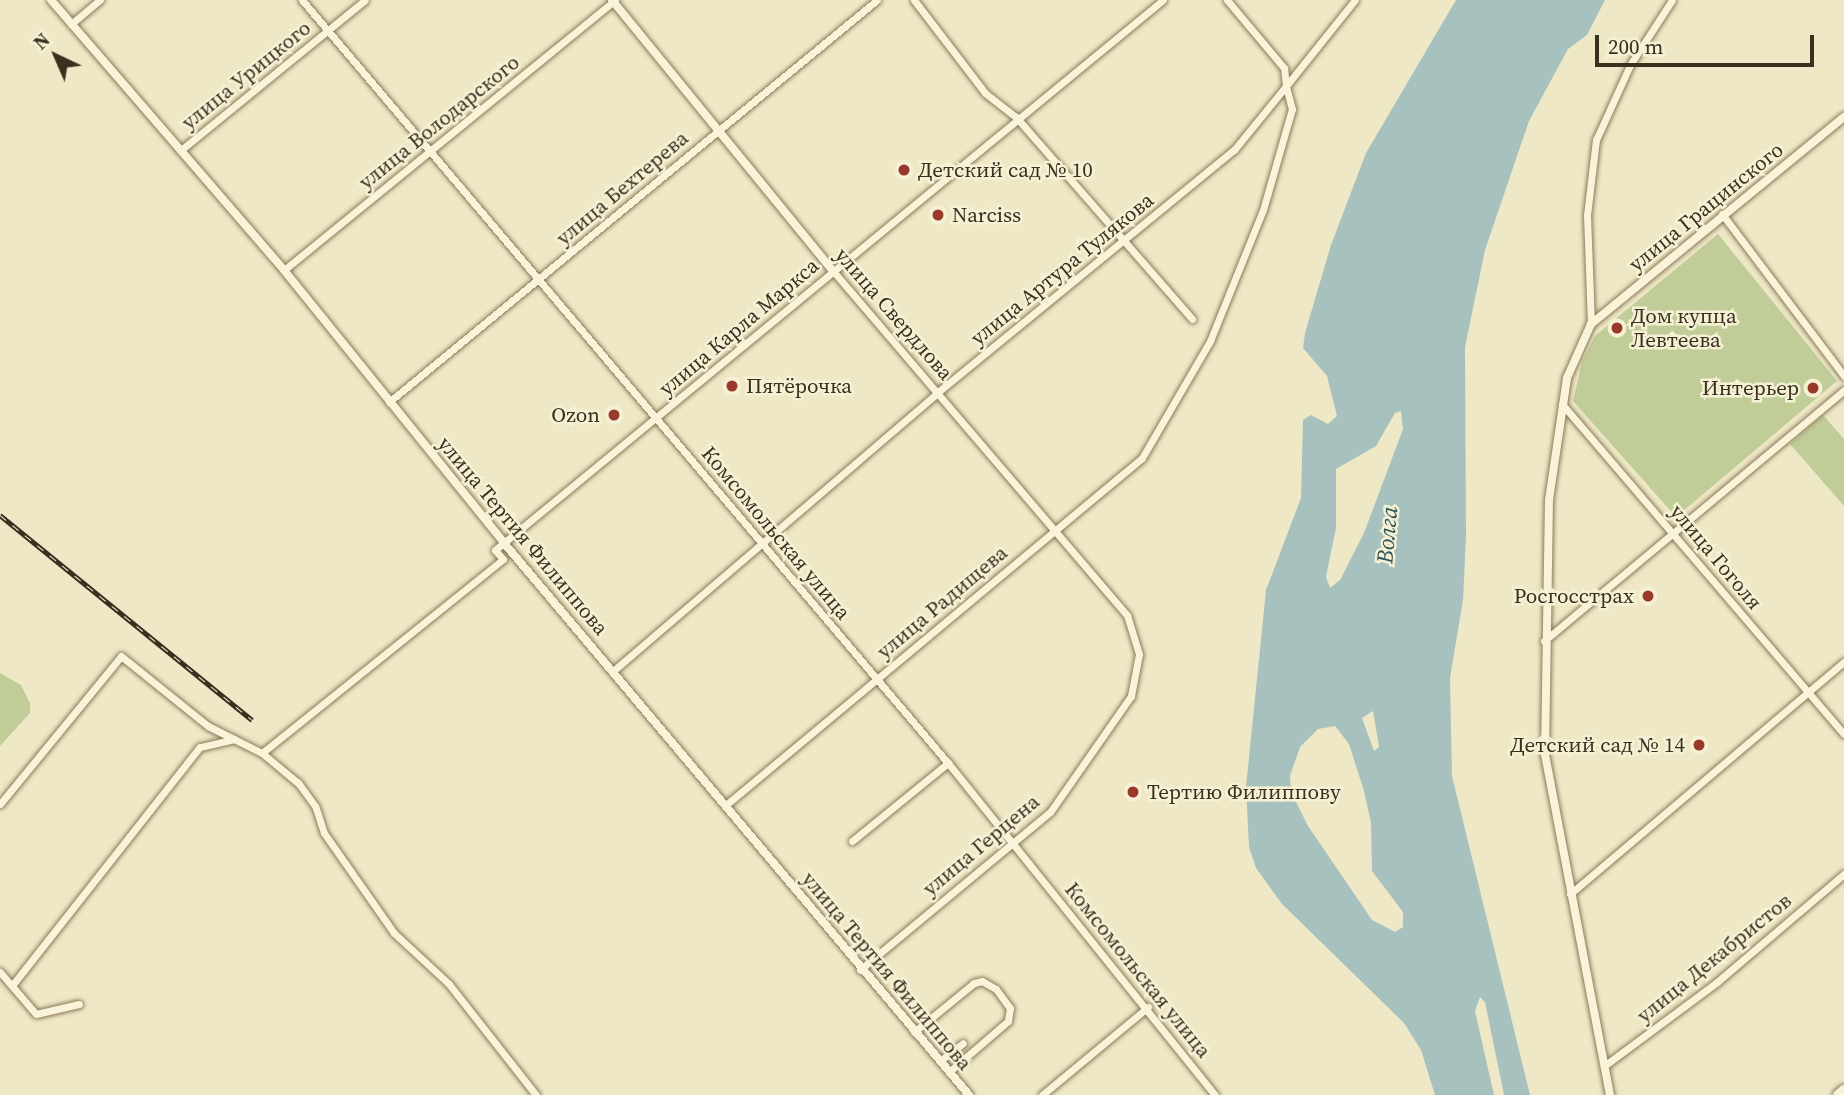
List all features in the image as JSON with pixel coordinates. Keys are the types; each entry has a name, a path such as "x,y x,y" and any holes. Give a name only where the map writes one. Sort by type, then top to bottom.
{"main road":[{"path":"1838,1095 1844,1090"}],"street":[{"name":"улица Тертия Филиппова","path":"51,0 284,270 501,545 727,804 860,970 969,1095"},
{"path":"71,24 100,0"},
{"name":"Комсомольская улица","path":"302,0 657,418 762,547 948,763 1148,1007 1215,1095"},
{"name":"улица Урицкого","path":"181,150 365,0"},
{"name":"улица Свердлова","path":"613,0 833,271 1127,615 1139,654"},
{"name":"улица Володарского","path":"284,270 432,152 613,0"},
{"name":"улица Бехтерева","path":"389,402 877,0"},
{"path":"914,0 985,93 1016,117 1192,319"},
{"name":"улица Карла Маркса","path":"501,545 1016,117 1163,0"},
{"path":"1227,0 1284,68 1286,86"},
{"name":"улица Артура Тулякова","path":"613,671 762,547 938,392 1234,150 1355,0"},
{"path":"1610,1095 1545,754 1544,642 1549,500 1562,404 1574,354 1591,324 1587,215 1596,140 1630,65 1671,0"},
{"name":"улица Радищева","path":"727,804 1142,458 1210,341 1262,210 1292,109 1286,86"},
{"name":"улица Грацинского","path":"1591,324 1722,214 1844,117"},
{"path":"1722,214 1844,376"},
{"path":"1544,642 1844,390"},
{"name":"улица Гоголя","path":"1562,404 1844,734"},
{"path":"261,753 503,558 495,550 501,545"},
{"name":"улица Герцена","path":"860,970 1050,812 1131,696 1139,654"},
{"path":"0,804 121,656 208,726 261,753 299,783 314,806 324,833 394,933 449,984 536,1095"},
{"path":"1570,894 1844,662"},
{"path":"14,983 200,747 234,739"},
{"path":"852,841 948,763"},
{"name":"улица Декабристов","path":"1604,1066 1717,982 1844,874"},
{"path":"0,972 14,983 36,1014 79,1004"},
{"path":"914,1032 967,988 982,981 991,984 1012,1014 949,1072"},
{"path":"1042,1095 1148,1007"},
{"path":"940,1062 963,1043"}],"green space":[{"path":"1718,234 1837,381 1676,517 1573,401 1582,362 1595,336"},
{"path":"1823,415 1844,439 1844,506 1790,444"},
{"path":"0,673 21,685 30,703 30,713 0,746"}],"water":[{"name":"Волга","path":"1456,0 1605,0 1587,35 1568,49 1529,121 1485,250 1465,347 1466,536 1463,600 1450,678 1452,776 1530,1095 1504,1095 1485,1002 1480,997 1475,1011 1494,1095 1435,1095 1421,1050 1404,1023 1282,904 1256,868 1249,847 1246,787 1266,590 1301,498 1303,420 1311,415 1328,424 1337,416 1327,376 1303,348 1305,333 1331,245 1366,153","holes":["1401,411 1403,429 1364,533 1340,580 1330,588 1326,577 1336,528 1336,469 1376,446 1395,413","1373,711 1379,747 1374,751 1362,718","1335,726 1349,744 1371,823 1372,871 1403,912 1403,927 1395,932 1372,920 1308,826 1291,792 1290,776 1300,747 1318,729"]}],"railway":[{"path":"0,515 252,720"}],"place":[{"name":"Детский сад № 10","path":"904,170"},
{"name":"Narciss","path":"938,215"},
{"name":"Дом купца Левтеева","path":"1617,328"},
{"name":"Пятёрочка","path":"732,386"},
{"name":"Интерьер","path":"1813,388"},
{"name":"Ozon","path":"614,415"},
{"name":"Росгосстрах","path":"1648,596"},
{"name":"Детский сад № 14","path":"1699,745"},
{"name":"Тертию Филиппову","path":"1133,792"}]}
